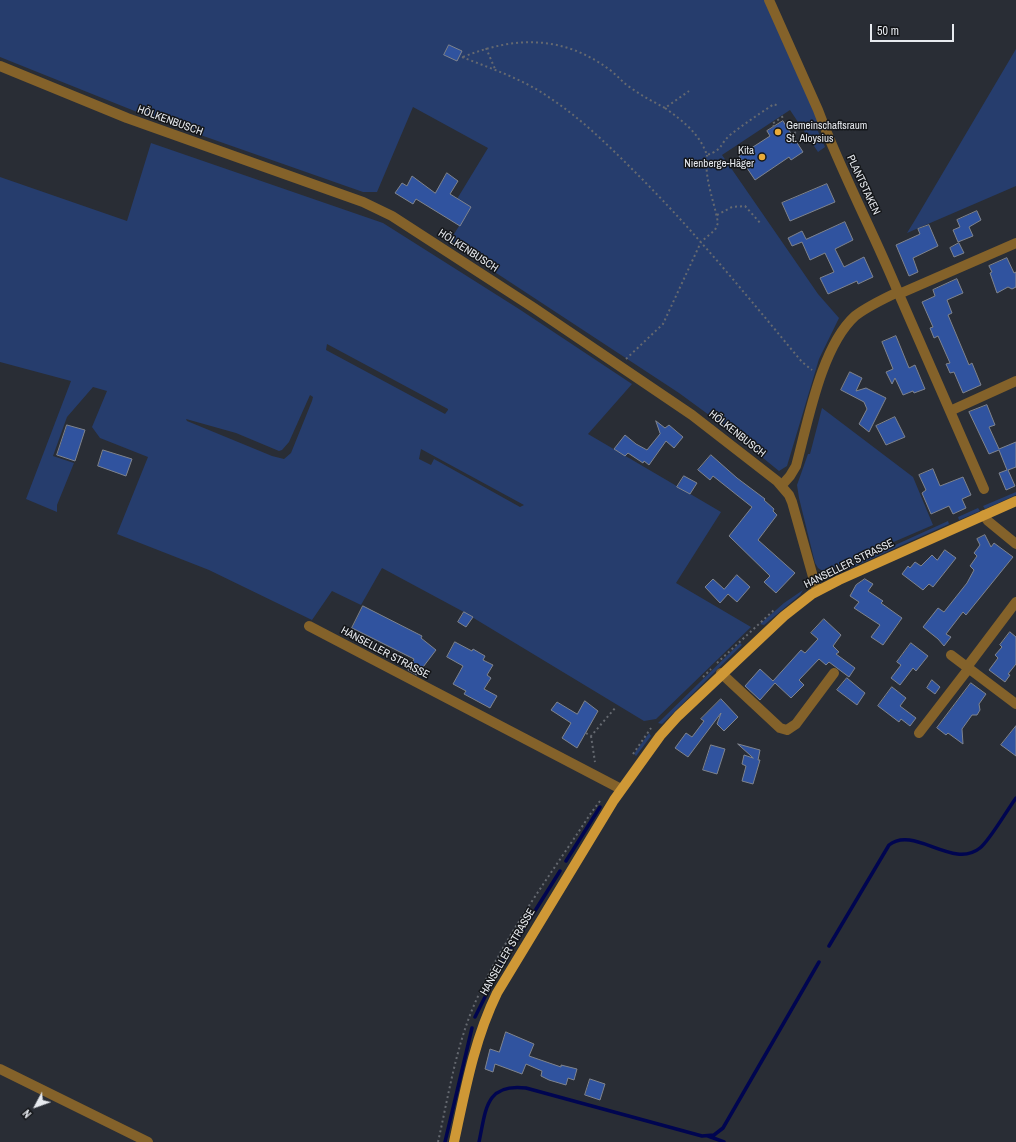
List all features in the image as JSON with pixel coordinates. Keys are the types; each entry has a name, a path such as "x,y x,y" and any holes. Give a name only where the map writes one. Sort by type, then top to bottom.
{"main road":[{"name":"HANSELLER STRASSE","path":"454,1142 475,1050 482,1026 497,993 536,925 621,790 644,756 670,723 721,673 784,616 817,591 1016,502"}],"street":[{"name":"PLANTSTAKEN","path":"769,0 818,110 834,151 984,489"},
{"name":"HÖLKENBUSCH","path":"0,66 134,121 372,205 426,238 619,364 724,438 782,485 792,502 817,591"},
{"path":"782,485 796,466 821,377 836,341 847,325 862,311 898,293 1016,244"},
{"path":"950,411 1016,381"},
{"path":"984,515 988,521 1016,544"},
{"path":"919,733 1016,602"},
{"name":"HANSELLER STRASSE","path":"309,626 621,790"},
{"path":"951,655 1016,704"},
{"path":"721,673 780,728 787,730 796,724 834,673"},
{"path":"0,1069 148,1142"}],"path":[{"path":"619,364 641,346 663,324 701,242 715,230 718,223 708,178 706,164 707,155 697,135 665,108 630,88 610,70 583,55 561,46 523,41 486,48 462,57 512,77 549,97 601,138 659,195 701,242 802,362 821,377"},
{"path":"486,48 495,70"},
{"path":"665,108 689,91"},
{"path":"707,155 717,152 726,139 745,123 774,104 778,106"},
{"path":"774,126 772,124 785,115"},
{"path":"786,139 796,132"},
{"path":"717,216 732,207 745,206 761,224"},
{"path":"591,736 616,708"},
{"path":"586,733 591,736"},
{"path":"591,736 595,762"}],"shaded area":[{"path":"0,0 765,0 815,111 819,128 817,129 825,147 818,152 790,110 722,155 818,294 839,318 819,359 787,466 779,471 720,423 679,393 449,242 471,207 457,199 488,148 413,107 377,192 363,192 152,118 0,57"},
{"path":"1016,49 1016,186 907,233 915,220"},
{"path":"151,143 383,223 519,309 632,384 588,434 721,512 676,583 751,627 656,719 644,721 462,611 382,568 361,605 332,591 312,620 209,570 117,534 148,457 100,438 92,427 107,391 93,387 67,417 53,456 74,463 57,505 57,512 26,499 71,381 0,362 0,177 127,221","holes":["327,344 448,409 448,410 445,414 326,350","310,395 313,397 312,401 291,453 284,459 272,456 187,421 186,419 236,433 279,451 282,450 289,442","421,449 524,505 520,507 434,459 431,465 419,459"]},
{"path":"822,408 913,477 933,525 824,572 818,568 815,563 797,485 808,454 810,454"},
{"path":"1016,492 1016,495 985,509 983,506"},
{"path":"978,508 980,511 959,520 958,517"},
{"path":"948,521 949,524 833,576 827,576"},
{"path":"803,590 800,595 764,625 760,624 784,603"},
{"path":"740,643 742,645 662,724 658,723"},
{"path":"649,733 651,736 636,756 634,754"}],"building":[{"path":"449,45 462,51 457,61 444,55"},
{"name":"Kita Nienberge-Häger","path":"783,121 803,152 791,160 789,157 755,180 739,156 770,136 767,131"},
{"path":"447,173 458,181 450,194 471,207 460,226 416,199 413,204 395,193 402,183 407,186 412,176 435,193"},
{"path":"827,184 835,202 790,221 782,203"},
{"path":"977,211 981,220 969,227 973,236 958,242 953,230 960,227 957,220"},
{"path":"845,222 853,240 835,249 844,267 864,257 873,277 858,284 857,281 828,294 820,278 834,272 825,253 810,260 802,242 792,246 788,238 802,231 806,239"},
{"path":"929,225 938,246 913,258 918,272 909,276 896,245 920,234 918,229"},
{"path":"959,243 964,253 954,257 950,248"},
{"path":"1007,258 1014,273 1016,272 1016,287 1012,289 1008,287 997,293 989,266"},
{"path":"957,279 963,293 947,300 952,313 948,315 969,365 972,363 981,385 963,393 954,372 950,373 946,364 950,363 938,336 934,338 930,328 933,327 922,302 935,296 933,290"},
{"path":"896,336 909,368 915,365 925,389 914,393 913,391 903,395 895,378 892,384 886,372 893,369 882,342"},
{"path":"850,372 862,378 856,391 866,388 886,398 869,432 859,424 867,409 864,402 841,390"},
{"path":"987,405 995,425 989,427 999,449 1016,442 1016,467 1008,470 1015,486 1006,490 999,473 1007,470 999,450 989,454 969,412"},
{"path":"895,417 905,437 886,445 876,426"},
{"path":"656,421 665,428 669,425 683,437 674,448 666,441 649,465 644,461 643,463 628,453 625,456 614,449 625,435 636,444 647,450 660,434"},
{"path":"67,425 85,430 75,461 57,455"},
{"path":"103,450 132,459 126,476 98,466"},
{"path":"711,455 737,478 765,499 764,500 774,509 773,511 777,515 758,540 795,573 776,593 764,582 770,576 729,536 752,507 713,476 710,480 698,470"},
{"path":"933,469 940,486 963,477 971,495 962,499 966,508 953,514 949,506 931,514 922,493 926,490 919,475"},
{"path":"684,476 697,483 690,494 677,487"},
{"path":"985,535 991,547 994,543 1013,557 966,615 963,612 946,634 951,637 944,646 923,627 938,608 944,612 967,583 974,570 970,566 977,556 974,553 980,545 977,539"},
{"path":"945,550 956,558 933,587 929,584 923,590 902,574 908,566 910,568 915,562 921,566 932,555 937,560"},
{"path":"737,575 750,587 737,602 728,594 720,603 705,587 713,579 724,589"},
{"path":"865,579 873,584 868,591 883,601 881,603 902,618 883,645 871,637 880,625 854,608 859,602 850,596 856,585"},
{"path":"363,606 422,636 421,638 436,650 417,675 408,670 414,659 352,628"},
{"path":"464,612 473,617 466,627 458,622"},
{"path":"824,619 841,635 833,646 839,652 836,654 855,668 849,677 829,662 826,665 819,659 799,680 804,685 791,698 775,683 760,700 745,686 760,669 773,681 801,650 805,653 818,639 811,633"},
{"path":"1010,632 1016,637 1016,664 1008,674 1010,675 1005,682 989,670 998,658 995,655 1002,647 1000,645"},
{"path":"455,642 472,651 473,649 485,656 483,660 493,665 487,675 491,678 484,689 497,696 490,708 464,694 466,691 453,684 463,666 447,657"},
{"path":"911,643 928,656 916,671 913,668 900,685 891,678 901,665 897,662"},
{"path":"847,678 865,693 857,705 837,690"},
{"path":"932,680 940,687 935,694 927,688"},
{"path":"971,683 986,694 979,704 980,710 977,715 972,715 962,729 963,744 948,733 946,735 937,728"},
{"path":"892,687 906,698 900,706 916,718 910,726 901,719 899,722 878,706"},
{"path":"721,699 738,717 724,731 717,724 721,713 688,757 675,748 686,733 692,737 704,721 701,719"},
{"path":"585,701 598,711 577,748 562,738 571,723 551,710 557,702 577,714"},
{"path":"1016,726 1016,756 1001,745"},
{"path":"738,744 760,750 758,760 760,760 753,784 742,781 746,766 742,764 744,755 753,758"},
{"path":"711,745 725,749 717,774 703,770"},
{"path":"506,1032 534,1044 529,1056 561,1067 561,1065 577,1069 574,1080 568,1078 566,1085 549,1080 541,1076 542,1071 526,1064 522,1074 495,1064 493,1072 485,1069 490,1049 499,1052"},
{"path":"590,1079 605,1084 600,1100 585,1095"}],"waterway":[{"path":"829,946 889,845 899,840 910,840 958,854 969,853 980,848 984,844 1016,798"},
{"path":"566,861 600,807"},
{"path":"475,1017 501,965 560,871"},
{"path":"479,1142 486,1110 490,1101 495,1094 502,1090 512,1088 526,1088 702,1136 714,1135 723,1128 819,962"},
{"path":"445,1142 472,1028"},
{"path":"708,1136 724,1142"}],"place":[{"name":"Gemeinschaftsraum St. Aloysius","path":"778,132"},
{"name":"Kita Nienberge-Häger","path":"762,157"}]}
